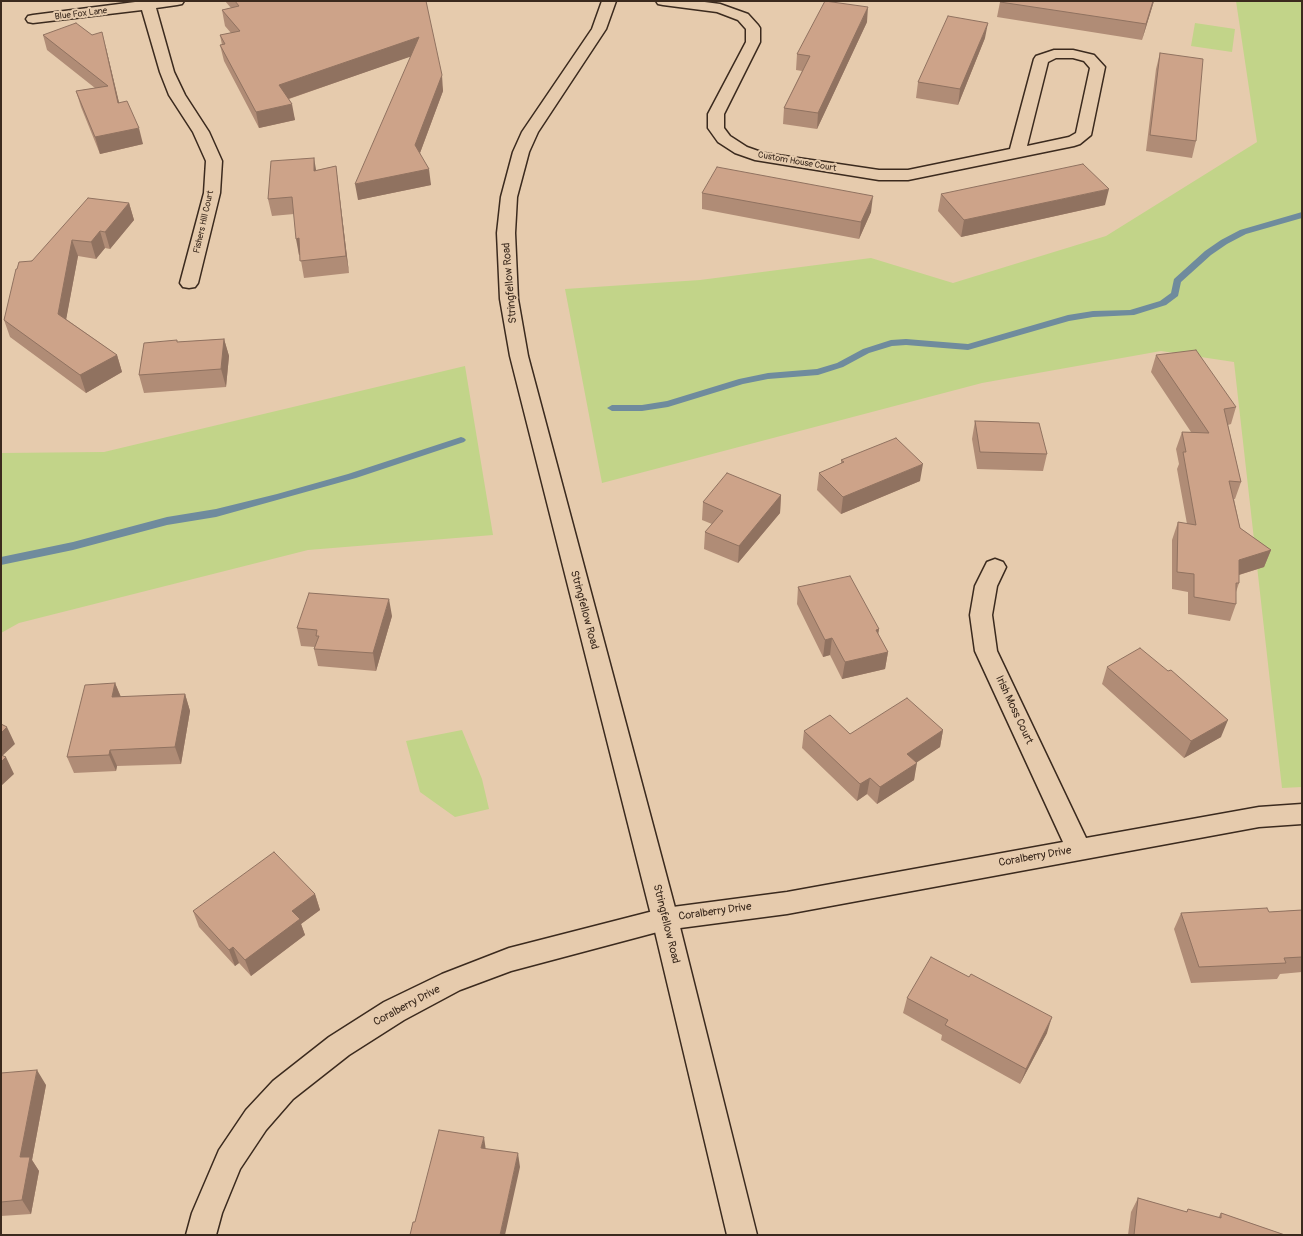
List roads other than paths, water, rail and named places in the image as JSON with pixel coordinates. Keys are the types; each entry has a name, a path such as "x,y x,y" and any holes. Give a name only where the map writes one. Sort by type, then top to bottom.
{"street":[{"name":"Blue Fox Lane","path":"34,19 148,6 177,1"},
{"name":"Stringfellow Road","path":"609,1 599,29 530,132 521,152 509,197 506,233 509,299 519,356 665,919 742,1235"},
{"name":"Custom House Court","path":"663,1 720,8 743,17 753,28 753,42 716,114 716,128 724,139 741,150 761,157 892,176 908,175 1074,141 1082,136 1098,67 1089,58 1073,54 1054,54 1041,59 1018,152"},
{"name":"Fishers Hill Court","path":"148,6 167,72 177,95 201,132 214,161 212,193 189,283"},
{"name":"Irish Moss Court","path":"995,567 986,586 981,615 986,651 1079,849"},
{"name":"Coralberry Drive","path":"201,1235 207,1214 229,1160 256,1120 283,1090 339,1046 394,1011 451,982 509,960 665,919 787,903 1259,817 1302,814"}],"waterway":[{"path":"612,408 642,408 668,404 742,381 768,376 818,372 840,365 866,351 891,343 906,342 968,347 1068,318 1093,314 1131,313 1163,303 1175,294 1177,281 1208,253 1224,242 1243,232 1302,215"},
{"path":"1,561 73,546 167,521 216,513 277,497 352,476 461,440"}]}
